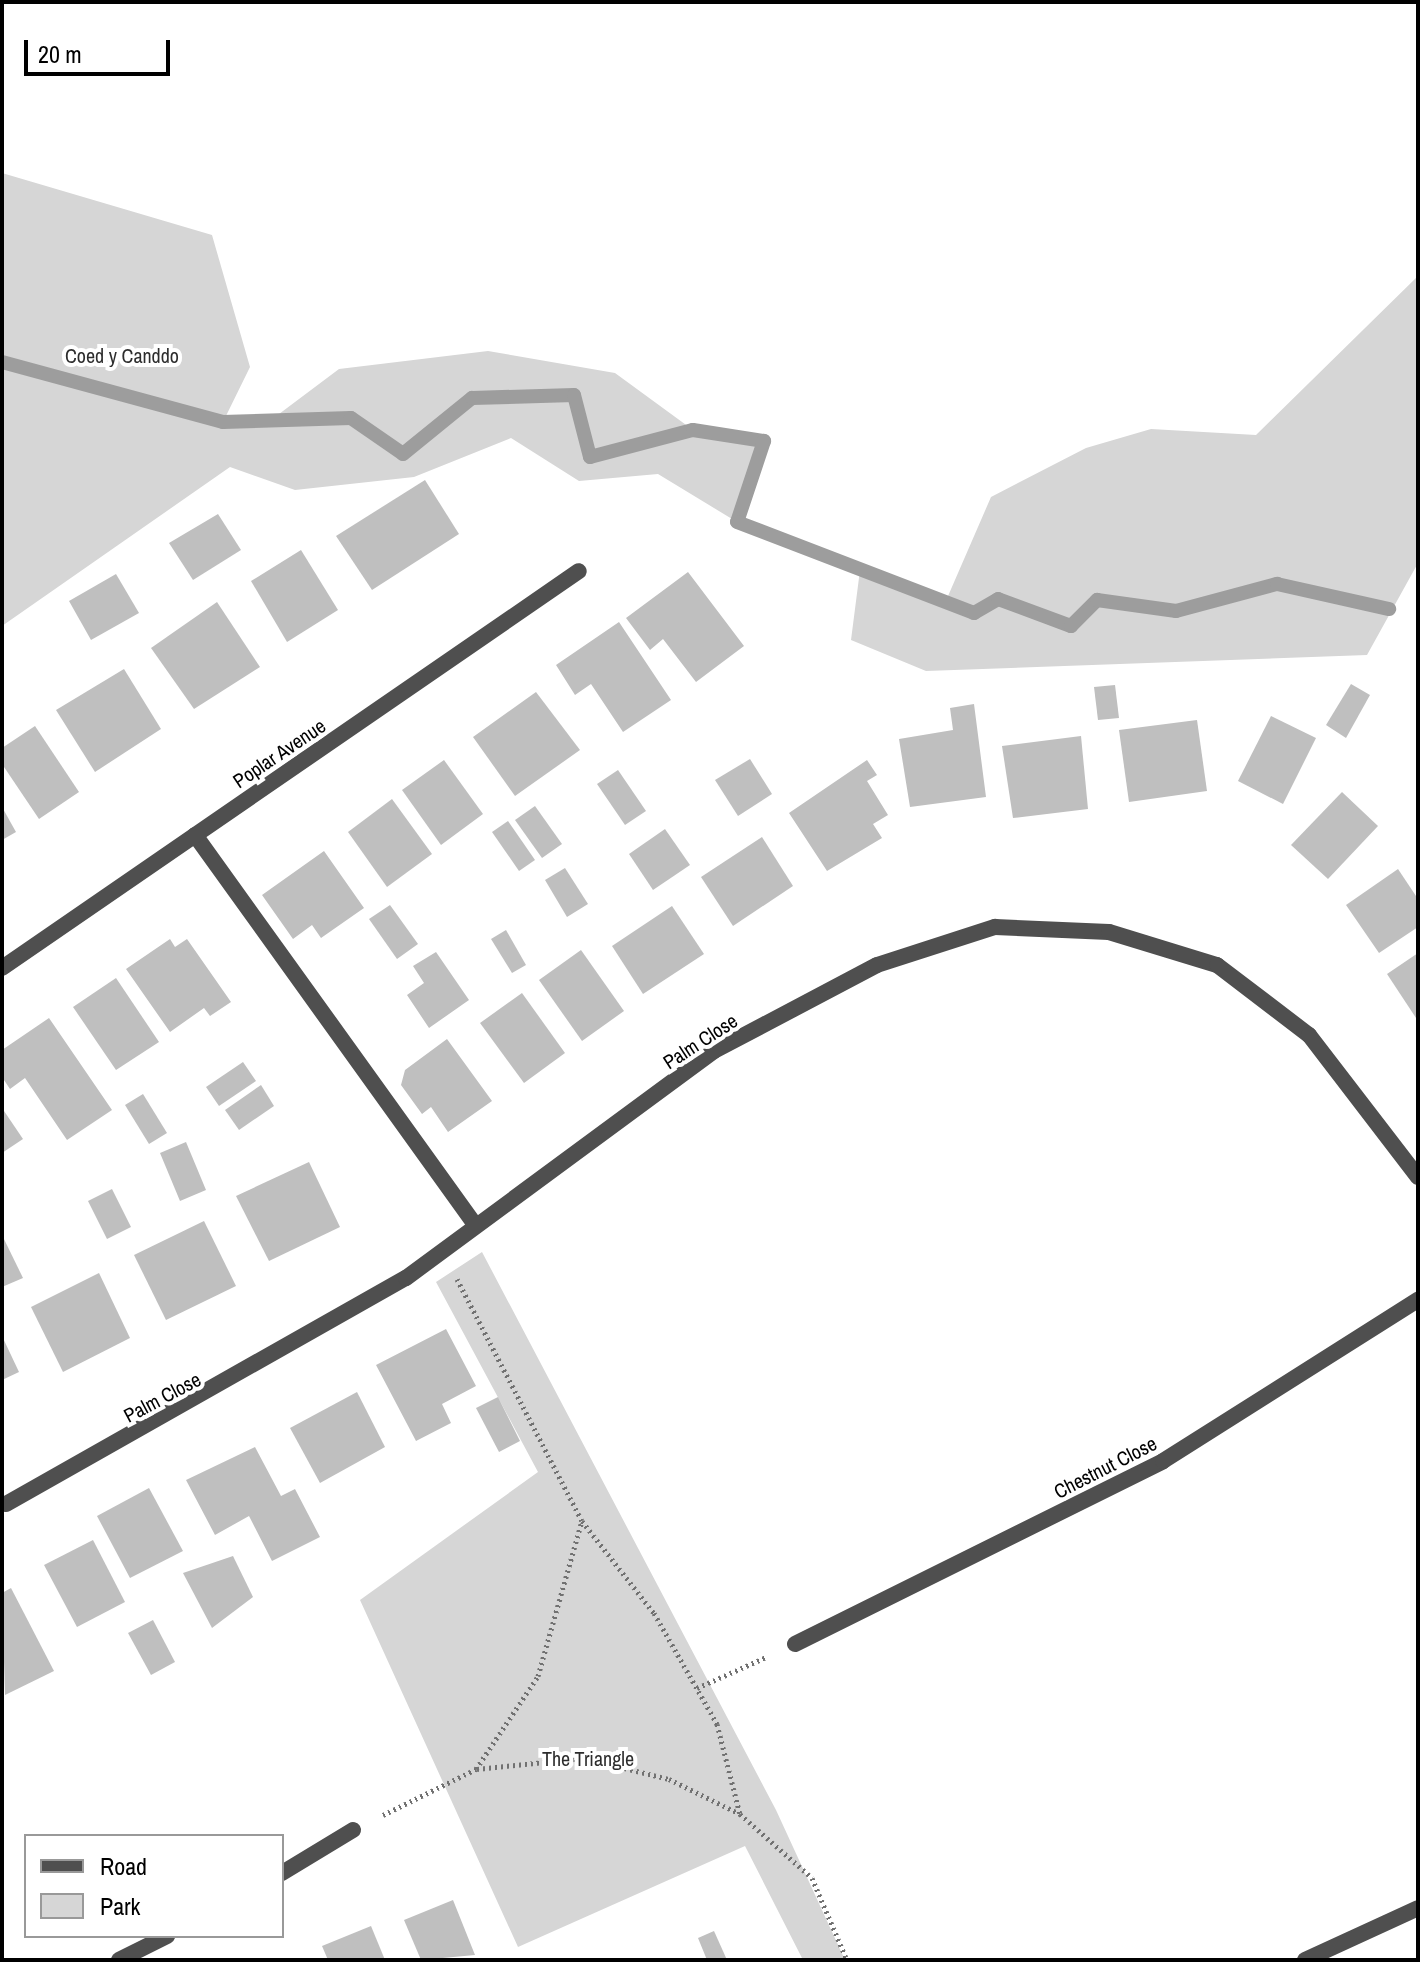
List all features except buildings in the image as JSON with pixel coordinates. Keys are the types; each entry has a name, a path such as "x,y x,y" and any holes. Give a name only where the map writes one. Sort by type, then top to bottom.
{"street":[{"name":"Poplar Avenue","path":"2,968 579,571"},
{"path":"195,835 476,1226"},
{"name":"Palm Close","path":"6,1504 244,1375 443,1251 714,1051 877,965 995,927 1109,932 1217,965 1309,1035 1418,1177"},
{"name":"Chestnut Close","path":"795,1644 1163,1461 1418,1300"},
{"path":"284,1872 353,1830"},
{"path":"1305,1960 1418,1908"},
{"path":"119,1960 163,1938"}],"path":[{"path":"443,1251 582,1521 654,1613 717,1724 740,1814"},
{"path":"476,1769 538,1676 582,1521"},
{"path":"697,1688 795,1644"},
{"path":"353,1830 476,1769 584,1758 669,1779 740,1814 812,1878 847,1960"}],"green space":[{"name":"Coed y Canddo","path":"2,173 212,235 250,367 223,422 271,420 339,369 488,351 615,373 693,430 764,441 737,522 658,474 579,481 511,438 414,477 295,490 230,467 2,626"},
{"path":"1418,276 1418,563 1367,655 926,671 851,640 860,570 945,603 991,497 1086,448 1151,429 1256,435"},
{"name":"The Triangle","path":"482,1252 776,1810 845,1960 803,1960 745,1846 518,1947 360,1600 538,1472 436,1282"}],"waterway":[{"path":"2,362 223,422 351,418 403,454 472,398 574,395 590,457 693,430 764,441 737,522 974,613 998,599 1071,626 1097,600 1176,611 1277,584 1389,609"}]}
